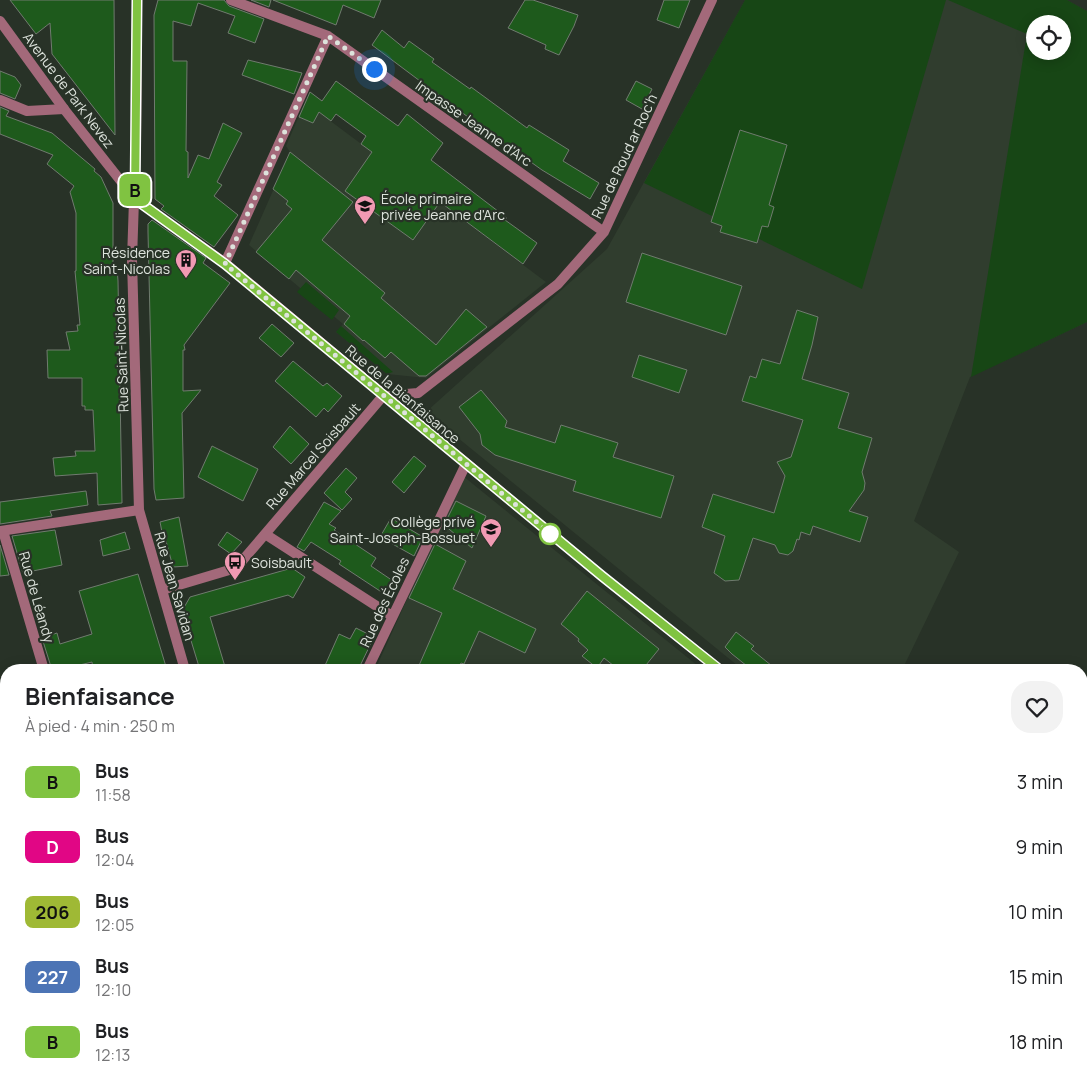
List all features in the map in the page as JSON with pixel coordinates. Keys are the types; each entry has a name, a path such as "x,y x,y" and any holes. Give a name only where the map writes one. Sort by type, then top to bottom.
{"street":[{"name":"Rue Saint-Nicolas","path":"137,0 135,199 132,260 139,510"},
{"name":"Impasse Jeanne d'Arc","path":"231,0 328,36 604,232"},
{"name":"Rue de Roud ar Roc'h","path":"383,396 418,393 558,284 604,232 712,0"},
{"name":"Avenue de Park Nevez","path":"0,21 64,109 135,199"},
{"path":"225,264 328,36"},
{"path":"0,100 26,111 64,109"},
{"name":"Rue de la Bienfaisance","path":"135,199 225,264 602,576 712,664"},
{"name":"Rue Marcel Soisbault","path":"162,590 236,568 383,396"},
{"name":"Rue des Écoles","path":"370,664 466,464"},
{"path":"2,531 139,510"},
{"name":"Rue Jean Savidan","path":"139,510 183,664"},
{"name":"Rue de Léandy","path":"2,531 42,664"},
{"path":"265,534 392,616"}],"shaded area":[{"path":"745,0 1067,0 1087,11 1087,322 970,377 914,521 959,552 905,664 736,664 426,412 607,249"},
{"name":"École primaire privée Jeanne d'Arc","path":"305,102 546,282 426,378 387,374 336,332 343,324 249,245 290,152 286,146"},
{"name":"Collège privé Saint-Joseph-Bossuet","path":"463,476 696,664 378,664"}],"green space":[{"path":"745,0 946,0 862,289 644,183"},
{"path":"948,0 1067,0 1087,11 1087,322 971,377 1026,40 1026,60 1071,60 1071,15 1026,15 1026,34"},
{"path":"306,282 339,310 332,320 297,292"},
{"path":"341,326 393,372 387,374 336,332"}],"building":[{"path":"10,0 114,0 115,135 52,54 50,23 36,34"},
{"path":"158,0 224,0 229,6 264,19 255,43 228,33 235,16 198,3 191,26 173,21 173,61 187,61 186,151 188,152 188,178 198,155 209,159 223,123 242,133 217,182 222,185 214,196 238,215 214,247 161,209 164,206 155,199 154,15"},
{"path":"251,0 271,0 269,7"},
{"path":"273,0 381,0 374,18 343,5 336,25"},
{"path":"525,0 533,0 578,15 559,55 545,49 546,45 508,28"},
{"path":"664,0 690,0 679,28 657,20"},
{"path":"382,30 404,48 409,41 434,59 432,62 470,89 471,87 527,128 529,125 569,150 563,161 599,183 590,199 520,156 372,45"},
{"path":"248,60 302,73 294,94 242,75"},
{"path":"0,71 15,77 21,85 15,99 0,93"},
{"path":"336,81 398,126 407,114 443,143 431,160 507,218 505,220 537,243 523,264 440,202 413,240 345,191 372,152 361,144 366,136 336,114 331,121 319,112 313,123 299,117 310,92 322,101"},
{"path":"636,81 652,89 642,109 626,100"},
{"path":"0,107 9,111 6,116 52,133 95,169 94,171 101,177 113,203 113,268 117,267 118,281 122,503 98,505 97,473 55,476 53,458 76,456 75,451 95,451 93,410 85,410 85,406 82,406 82,378 48,378 47,350 70,350 66,332 78,331 77,325 80,325 75,271 76,213 70,192 74,186 47,164 53,155 0,134"},
{"path":"740,130 787,145 769,205 774,207 768,227 762,226 757,243 720,232 722,226 711,222"},
{"path":"290,152 353,202 322,240 385,293 381,298 436,345 466,309 487,327 426,376 419,376 391,352 385,358 363,341 344,324 350,316 296,270 289,279 256,252 292,209 286,204 288,201 273,189"},
{"path":"152,220 206,258 203,263 230,283 184,345 183,391 201,390 182,413 184,498 156,500 154,489 148,232 148,224"},
{"path":"642,253 742,286 726,335 626,302"},
{"path":"797,310 818,317 802,379 849,393 838,428 872,438 862,472 865,483 864,490 849,511 868,517 860,542 813,526 810,535 801,532 793,551 788,555 779,553 775,545 753,538 739,580 725,581 714,573 725,536 702,527 713,494 774,513 785,476 777,462 791,457 803,420 742,401 750,376 756,378 762,359 780,364"},
{"path":"272,324 294,343 281,357 259,338"},
{"path":"639,355 687,370 679,393 632,377"},
{"path":"293,361 323,386 327,383 342,396 328,412 324,408 316,417 275,381"},
{"path":"481,390 507,421 505,427 555,443 561,425 618,443 613,457 674,476 661,518 573,491 576,481 495,455 482,445 480,434 459,407"},
{"path":"290,426 309,444 291,464 273,447"},
{"path":"212,446 258,469 243,501 198,477"},
{"path":"414,456 426,466 404,493 392,482"},
{"path":"346,468 357,478 345,492 352,499 342,510 324,493"},
{"path":"86,491 88,505 50,511 52,516 0,524 0,502"},
{"path":"456,501 486,516 472,548 444,525"},
{"path":"324,502 341,511 329,524 336,528 334,530 376,558 371,566 396,583 380,591 339,564 341,561 311,542 304,551 297,547"},
{"path":"179,517 188,566 173,567 166,541 164,542 160,522"},
{"path":"391,518 423,537 414,556 380,537"},
{"path":"55,530 62,565 23,573 12,536"},
{"path":"125,532 130,549 103,556 100,540"},
{"path":"227,532 242,542 231,554 218,545"},
{"path":"435,544 466,561 453,589 536,629 525,653 479,631 464,664 420,664 442,613 409,598"},
{"path":"0,545 9,575 0,576"},
{"path":"292,568 305,577 293,598 288,595 210,617 224,664 198,664 182,611 190,597"},
{"path":"138,574 165,664 92,664 92,662 84,664 50,664 42,638 57,633 60,644 92,634 79,591"},
{"path":"587,591 659,649 647,664 612,664 604,658 600,664 592,664 582,656 588,650 578,641 579,639 561,624"},
{"path":"356,628 374,637 361,664 326,664 339,634 350,639"},
{"path":"736,632 754,646 751,649 770,664 744,664 725,647"}],"bus line":[{"name":"B","path":"137,0 135,199 225,264 602,576 713,664"}],"place":[{"name":"École primaire privée Jeanne d'Arc","path":"365,225"},
{"name":"Résidence Saint-Nicolas","path":"186,279"},
{"name":"Collège privé Saint-Joseph-Bossuet","path":"491,548"},
{"name":"Soisbault","path":"235,581"}],"route":[{"path":"374,69 328,36 225,264 557,539 550,534"}]}
